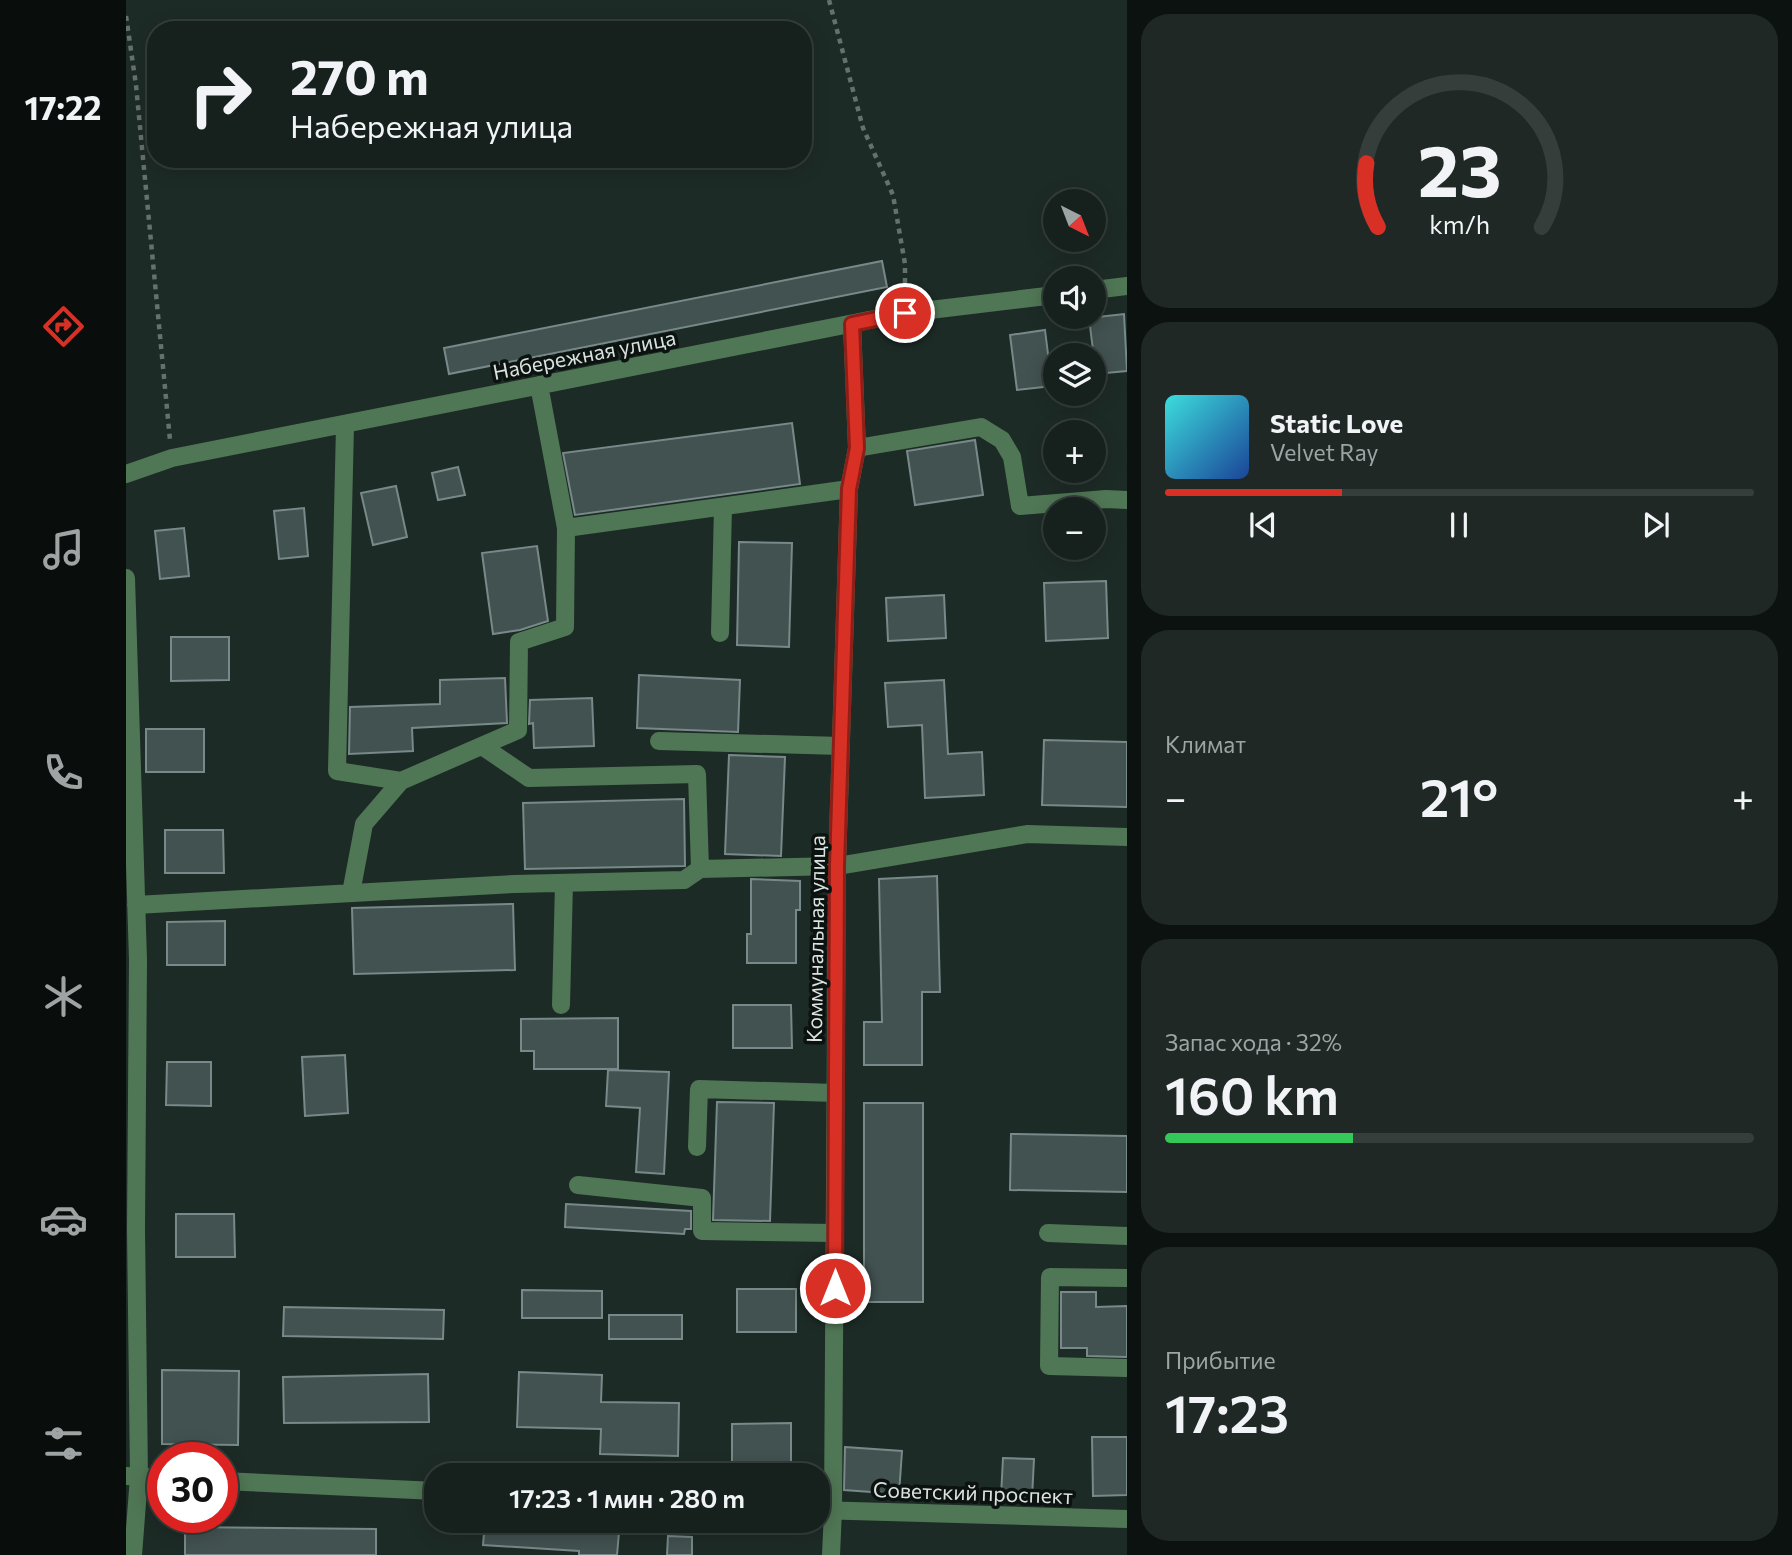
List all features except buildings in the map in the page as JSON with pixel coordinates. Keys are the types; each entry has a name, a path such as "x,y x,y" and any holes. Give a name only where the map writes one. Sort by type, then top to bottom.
{"street":[{"path":"1106,289 1127,286"},
{"name":"Набережная улица","path":"126,474 172,458 345,426 905,313 1043,296"},
{"name":"Коммунальная улица","path":"827,1463 835,1233 837,866 849,489 857,448 852,324"},
{"path":"351,893 364,824 401,781 519,730 519,642 565,627 566,528 540,385"},
{"path":"345,426 337,771 401,781"},
{"path":"857,448 981,427 1002,440 1012,457 1020,506 1106,499 1127,500"},
{"path":"566,528 849,489"},
{"path":"720,633 723,507"},
{"path":"126,578 136,905 131,1109 136,1228 133,1555"},
{"path":"659,741 841,746"},
{"path":"482,746 529,778 697,774 700,869"},
{"path":"136,905 564,883 684,880 700,869 837,866 1027,834 1127,837"},
{"path":"561,1004 564,883"},
{"path":"697,1147 699,1089 836,1093"},
{"path":"578,1185 702,1198 702,1231 835,1233"},
{"path":"1048,1233 1127,1236"},
{"path":"1127,1279 1050,1277 1049,1366 1127,1368"},
{"path":"238,1482 424,1490"},
{"name":"Советский проспект","path":"830,1510 1127,1520"},
{"name":"Коммунальная улица","path":"828,1533 831,1555"}],"path":[{"path":"829,0 863,128 893,195 905,264 905,313"},
{"path":"126,16 136,86 172,458"}],"route":[{"path":"835,1288 837,866 849,489 857,448 852,324 905,313"}]}
